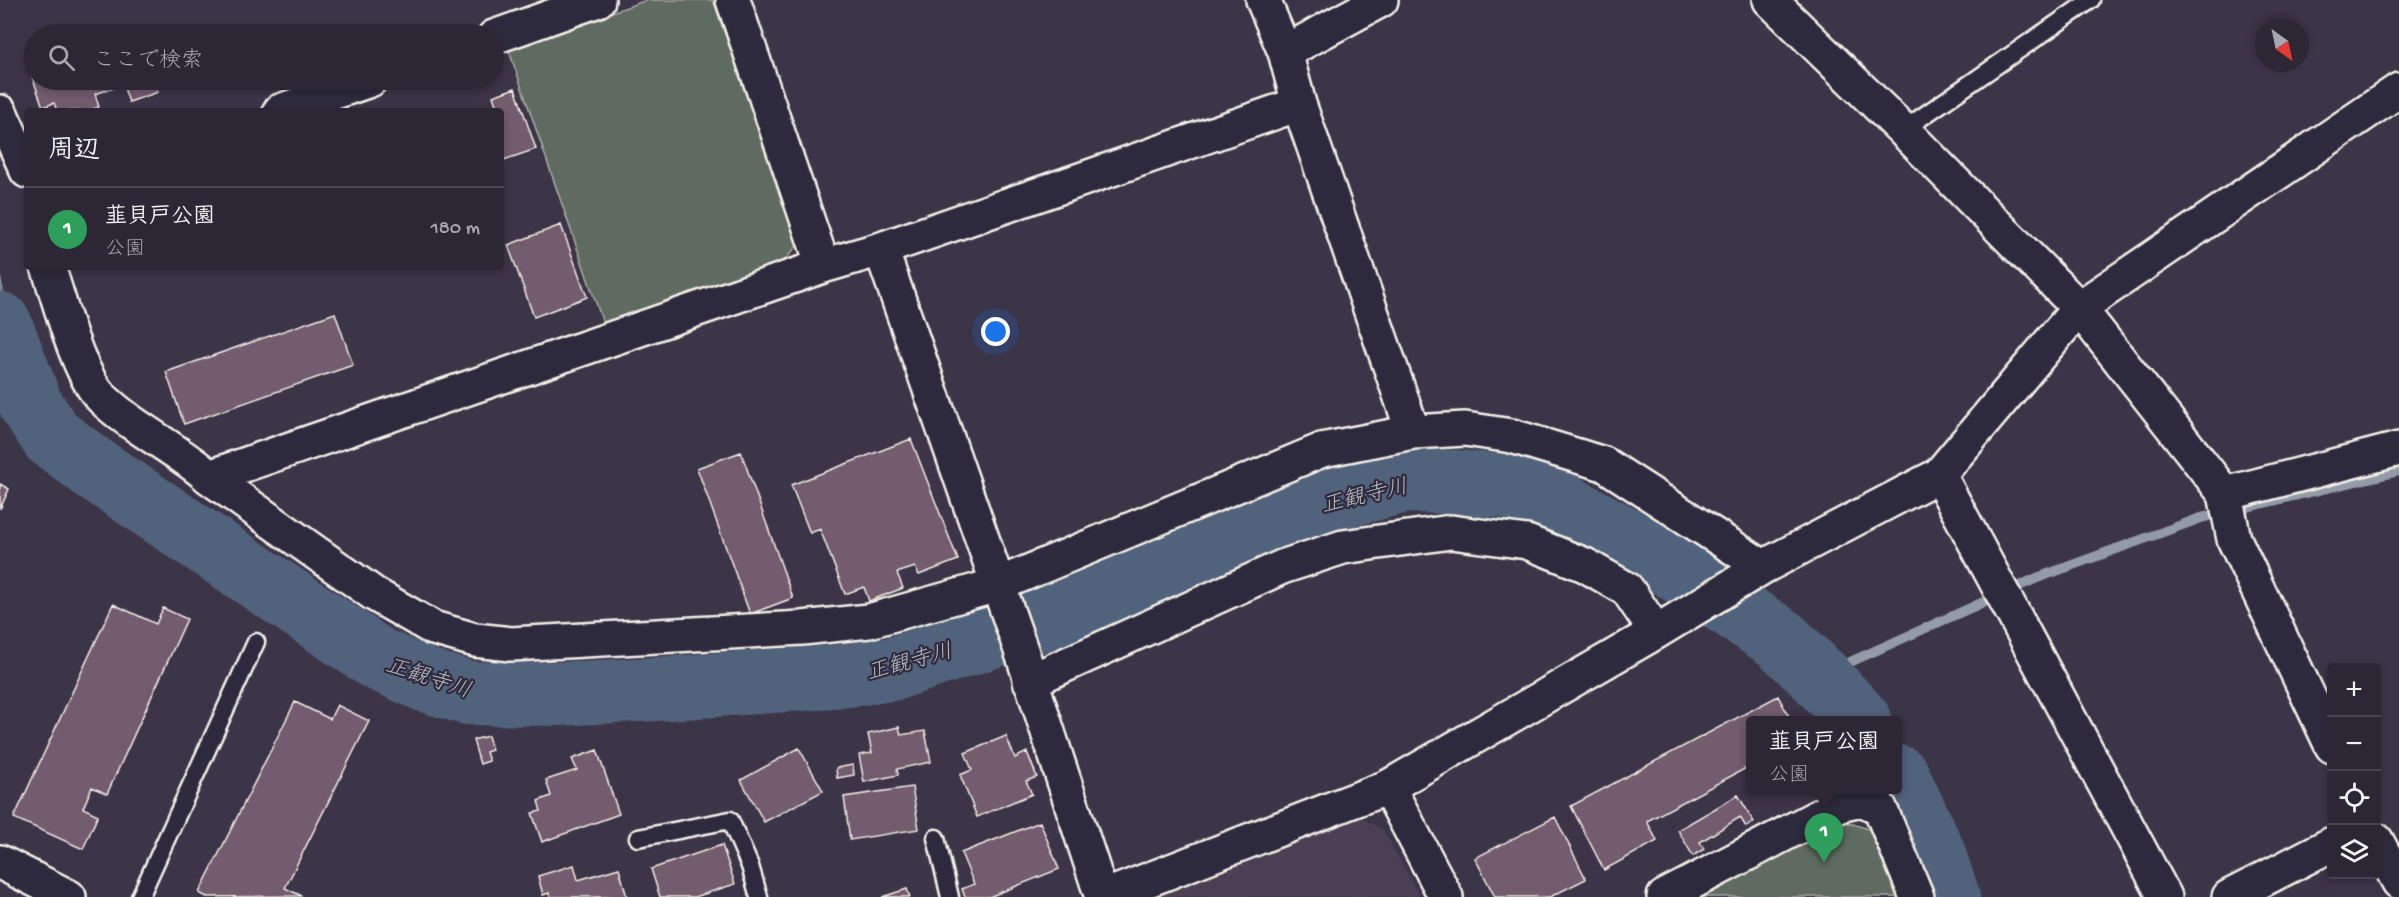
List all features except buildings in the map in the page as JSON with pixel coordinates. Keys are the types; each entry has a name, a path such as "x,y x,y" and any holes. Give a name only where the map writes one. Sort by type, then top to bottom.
{"street":[{"path":"504,33 598,0"},
{"path":"733,0 823,266"},
{"path":"1263,0 1285,52 1299,104 1413,432"},
{"path":"1285,52 1381,0"},
{"path":"1770,0 1904,130 2079,308 2226,495 2234,536 2327,737"},
{"path":"289,108 341,90"},
{"path":"881,249 1103,897 1388,787 1752,574 1939,475 2079,308 2399,90"},
{"path":"209,477 823,266 881,249 1299,104"},
{"path":"0,112 24,164"},
{"path":"49,270 84,370 101,397 374,594 434,628 475,640 511,644 802,628 868,621 1000,591 1322,450 1413,432 1466,429 1512,436 1604,464 1752,574"},
{"path":"2226,495 2399,449"},
{"path":"1939,475 2165,897"},
{"path":"1026,667 1282,567 1343,547 1450,532 1527,542 1584,565 1627,589 1669,624"},
{"path":"1388,787 1446,897"},
{"path":"1665,897 1844,803 1862,799 1880,808 1917,897"},
{"path":"2381,833 2399,844"},
{"path":"2229,897 2327,846"},
{"path":"2381,849 2399,882"},
{"path":"13,878 69,897"}],"lane":[{"path":"1904,130 2091,0"},
{"path":"141,897 256,642"},
{"path":"639,838 730,820 750,866 759,897"},
{"path":"936,838 950,897"}],"shaded area":[{"path":"1359,816 1384,831 1420,897 1152,897"}],"green space":[{"path":"647,0 713,0 798,244 783,263 603,323 508,48"},
{"path":"1843,821 1869,829 1899,897 1700,897"}],"water":[{"path":"0,277 37,393 81,458 45,446 22,427 0,357"}],"waterway":[{"name":"正観寺川","path":"0,324 31,405 52,437 92,467 378,659 425,680 468,693 556,694 656,689 832,677 892,669 1059,614 1323,501 1406,481 1504,486 1562,504 1656,556 1780,639 1819,676 1855,716"},
{"path":"1819,676 2037,578 2201,518 2399,471"},
{"name":"正観寺川","path":"1902,786 1933,852 1948,897"}],"place":[{"name":"韮貝戸公園","path":"1824,863"}]}
